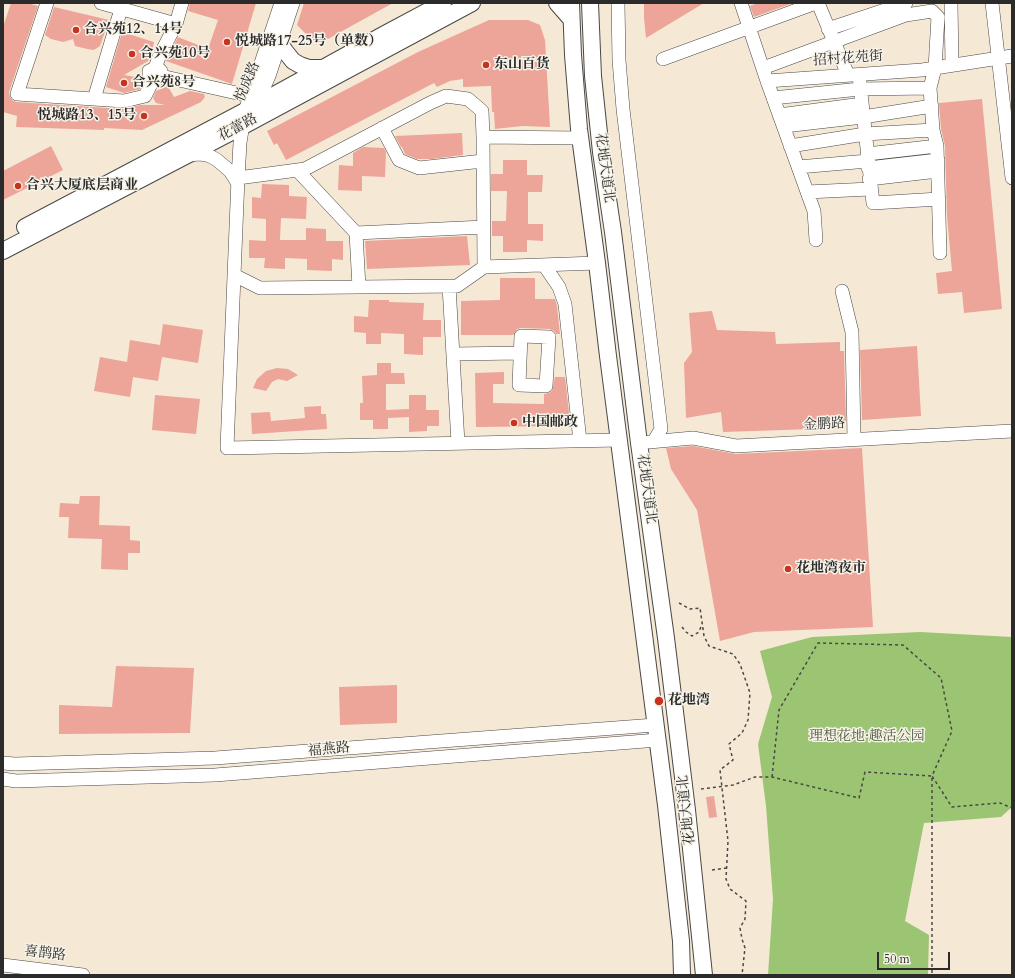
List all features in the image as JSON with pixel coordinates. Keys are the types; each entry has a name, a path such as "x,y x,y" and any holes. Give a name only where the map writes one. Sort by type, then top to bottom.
{"main road":[{"name":"花蕾路","path":"3,239 249,109 443,3"},
{"name":"花蕾路","path":"3,251 187,155 249,109 472,3"},
{"path":"557,3 571,19"},
{"name":"花地大道北","path":"571,3 580,138 657,732 676,891 681,941 682,975"},
{"name":"花地大道北","path":"590,3 593,76 601,152 621,286 647,442 663,613 687,810 704,975"},
{"path":"280,42 284,51 292,61 309,68 322,68"}],"street":[{"path":"46,3 17,94 124,101 145,96 154,78 158,57 176,24 182,3"},
{"path":"101,3 176,24"},
{"name":"悦成路","path":"249,109 281,3"},
{"name":"悦成路","path":"249,109 262,94 293,3"},
{"path":"618,3 619,60 623,109 661,429 647,442"},
{"path":"663,59 817,3 828,29 860,89 868,170 873,203 939,199"},
{"path":"828,29 906,3"},
{"path":"951,3 952,65"},
{"path":"992,3 1006,57 1012,178"},
{"path":"744,4 749,27 767,81 814,211 816,240"},
{"path":"94,99 121,9"},
{"path":"763,68 906,15 932,11 938,17 935,68 930,88 934,130 938,146 940,253"},
{"name":"招村花苑街","path":"767,81 922,70 1006,57"},
{"path":"154,78 249,109 238,180 227,448 619,440"},
{"path":"773,98 860,89 930,88"},
{"path":"238,180 305,168 446,96 468,99 482,111 484,268"},
{"path":"782,121 862,111 932,106"},
{"path":"382,128 399,160 419,168 483,161"},
{"path":"790,146 865,134 934,130"},
{"path":"483,137 580,138"},
{"path":"807,192 938,146"},
{"path":"187,155 200,154 210,156 230,171 238,180"},
{"path":"798,167 868,170 938,165"},
{"path":"297,170 356,233 359,287"},
{"path":"356,233 484,227"},
{"path":"234,276 260,288 457,286 484,268 597,263"},
{"path":"544,265 559,287 565,304 580,441"},
{"path":"449,286 458,443"},
{"path":"842,291 852,332 854,440"},
{"path":"453,354 520,353"},
{"name":"金鹏路","path":"647,442 693,438 736,446 1012,431"},
{"name":"福燕路","path":"3,763 15,764 215,758 657,732"},
{"name":"福燕路","path":"3,779 16,781 215,775 657,732"},
{"name":"喜鹊路","path":"3,965 83,975"}],"path":[{"path":"679,603 690,609 700,608 704,636 709,646 733,654 740,664 750,693 748,720 742,733 730,744 733,760 720,770 728,841 726,879 730,889 746,901 745,919 740,928 745,948 742,975"},
{"path":"682,626 686,632 692,636 699,632 703,622"},
{"path":"772,776 779,710 818,643 903,645 941,678 952,731 932,776 932,975"},
{"path":"701,789 733,785 755,777 772,776 859,798 865,772 932,776"},
{"path":"932,776 952,807 1000,803 1012,808"},
{"path":"712,870 726,868"}],"green space":[{"name":"理想花地·趣活公园","path":"920,632 1012,637 1012,807 1001,817 924,823 905,921 929,935 928,975 768,975 773,899 766,806 758,744 772,697 760,651 812,637"}],"building":[{"path":"11,3 27,3 38,6 9,92 12,100 16,102 123,109 140,105 165,105 156,103 153,98 156,91 168,86 174,97 190,91 204,94 205,97 201,102 142,130 16,127 17,116 3,112 3,27"},
{"name":"悦城路17-25号（单数）","path":"190,3 256,3 232,84 166,61 178,37 208,49 218,20 188,11"},
{"path":"304,3 393,3 317,45 297,25"},
{"path":"644,3 704,3 646,38"},
{"path":"758,3 793,3 754,17 750,6"},
{"name":"合兴苑12、14号","path":"54,7 109,20 100,46 94,50 87,49 75,46 73,39 63,42 51,39 45,35"},
{"path":"489,20 528,20 540,25 545,40 550,127 522,126 495,129 494,112 492,112 491,86 463,87 463,79 450,81 437,87 434,83 286,160 277,143 274,145 267,131 418,52"},
{"path":"122,32 154,42 152,54 148,61 124,75 142,78 143,81 140,89 124,93 106,87"},
{"path":"982,99 1002,309 964,313 962,292 938,294 936,273 952,271 947,216 945,146 941,129 939,103"},
{"path":"462,133 463,155 432,159 417,159 405,154 395,136"},
{"name":"合兴大厦底层商业","path":"51,146 63,170 3,200 3,171"},
{"path":"363,147 384,148 386,152 385,177 362,176 362,191 338,190 339,165 353,166 353,153"},
{"path":"503,160 527,160 527,175 543,175 542,192 528,192 528,224 543,224 543,241 527,240 527,252 503,252 503,236 492,236 492,221 506,221 507,191 491,191 491,174 503,174"},
{"path":"262,184 289,185 289,196 307,197 306,219 281,218 280,240 306,240 306,228 326,229 326,241 343,241 343,260 332,259 332,271 307,270 307,259 285,258 285,269 264,268 265,258 249,258 249,240 266,241 266,219 252,218 252,197 261,198"},
{"path":"467,236 470,265 367,269 365,241"},
{"path":"500,278 535,278 535,299 555,299 560,334 556,334 550,329 521,328 517,329 513,335 461,335 461,301 500,300"},
{"path":"369,300 424,303 423,320 441,320 441,337 423,337 423,355 404,354 404,334 381,333 381,344 366,344 366,333 354,332 354,316 368,317"},
{"path":"712,311 717,330 775,332 776,344 840,342 840,351 844,351 846,421 844,421 844,428 723,432 721,412 686,418 684,363 692,352 689,313"},
{"path":"163,324 203,330 198,363 162,357 158,381 133,377 130,397 94,391 100,357 127,362 130,340 160,345"},
{"path":"917,346 921,416 862,420 860,350"},
{"path":"377,363 391,363 391,373 404,373 405,384 386,384 386,410 409,409 409,395 426,395 426,410 439,410 439,426 427,426 427,431 409,432 409,417 388,418 388,429 373,429 373,420 360,420 360,403 363,403 362,376 377,375"},
{"path":"277,368 288,369 298,375 287,381 278,379 272,382 266,391 253,388 257,379 266,371"},
{"path":"504,372 504,384 493,384 493,403 544,404 544,394 552,391 555,377 565,377 570,422 562,426 476,427 475,373"},
{"path":"155,395 200,399 196,434 152,430"},
{"path":"321,406 321,414 326,414 327,429 252,434 251,413 270,412 271,421 305,418 304,407"},
{"name":"花地湾夜市","path":"693,446 736,454 862,448 873,627 754,632 720,641 697,510 671,469 666,448"},
{"path":"80,496 100,496 99,525 130,526 130,540 140,541 140,553 128,553 128,570 101,569 102,539 68,538 69,517 59,517 60,503 79,504"},
{"path":"116,666 194,668 190,733 59,734 59,705 112,707"},
{"path":"397,685 397,723 340,725 339,687"},
{"path":"714,796 717,817 709,818 706,797"}],"place":[{"name":"合兴苑12、14号","path":"76,30"},
{"name":"悦城路17-25号（单数）","path":"227,42"},
{"name":"合兴苑10号","path":"132,54"},
{"name":"东山百货","path":"486,65"},
{"name":"合兴苑8号","path":"124,83"},
{"name":"悦城路13、15号","path":"144,116"},
{"name":"合兴大厦底层商业","path":"18,186"},
{"name":"中国邮政","path":"514,423"},
{"name":"花地湾夜市","path":"788,569"},
{"name":"花地湾","path":"659,701"}]}
